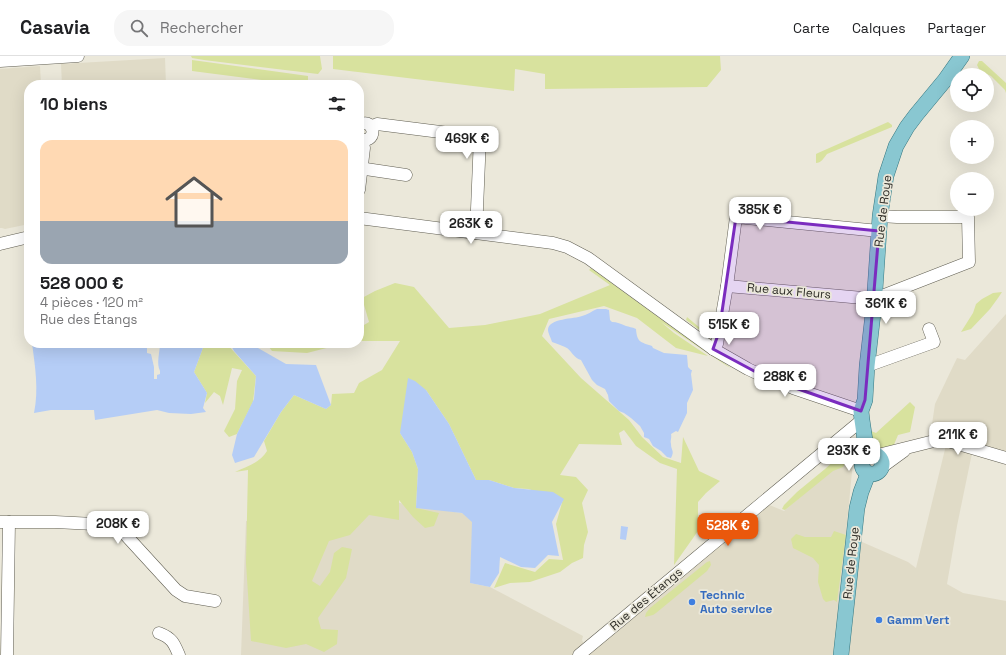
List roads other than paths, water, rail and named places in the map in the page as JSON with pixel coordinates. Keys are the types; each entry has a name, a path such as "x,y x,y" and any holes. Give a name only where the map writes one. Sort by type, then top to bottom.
{"main road":[{"name":"Rue de Roye","path":"841,655 857,508 868,474 864,471 862,465 863,459 876,459 861,415 865,400 880,216 886,176 892,156 902,136 916,115 945,80 962,56"}],"street":[{"path":"0,61 78,56"},
{"path":"364,123 370,125 372,133 370,138 364,140"},
{"path":"371,127 377,124 480,137 476,233"},
{"path":"364,169 406,175"},
{"path":"874,299 969,262 968,217 880,216"},
{"path":"713,349 717,344 727,286 736,217 879,231"},
{"path":"364,219 553,243 567,247 588,258 713,349 767,378 861,415"},
{"path":"0,244 24,238"},
{"name":"Rue aux Fleurs","path":"727,286 874,299"},
{"path":"867,366 934,342 929,329"},
{"name":"Rue des Étangs","path":"578,655 861,415"},
{"path":"876,459 934,441 948,441 1006,458"},
{"path":"7,655 5,522 55,522 114,525 122,531 176,590 185,596 215,600"},
{"path":"159,633 168,636 174,643 179,655"}],"water":[{"path":"597,309 609,310 610,320 612,322 636,329 637,337 642,343 652,346 653,348 664,353 687,355 688,367 692,370 693,390 687,403 687,413 678,432 676,431 671,434 671,446 673,452 671,458 667,457 653,446 649,439 644,437 644,433 640,426 624,413 619,411 609,401 605,389 597,385 592,380 581,360 576,358 567,348 552,342 548,330 552,323 579,317"},
{"path":"33,348 147,348 147,353 151,354 154,367 154,379 157,379 157,375 160,374 158,361 159,348 203,348 194,372 207,393 203,408 206,412 191,414 169,413 157,410 95,420 94,410 51,410 34,413 36,396"},
{"path":"232,348 258,348 286,364 316,365 331,405 326,409 294,395 281,412 254,457 235,463 232,455 237,434 254,399 256,376"},
{"path":"408,378 415,381 426,390 449,424 476,480 489,480 514,488 553,492 564,499 552,522 559,556 548,555 535,568 521,567 500,557 499,573 490,587 470,583 472,522 462,513 416,508 418,469 412,452 400,433"},
{"path":"621,526 628,527 626,540 620,539"}],"place":[{"name":"Technic Auto service","path":"692,602"},
{"name":"Gamm Vert","path":"879,620"}]}
